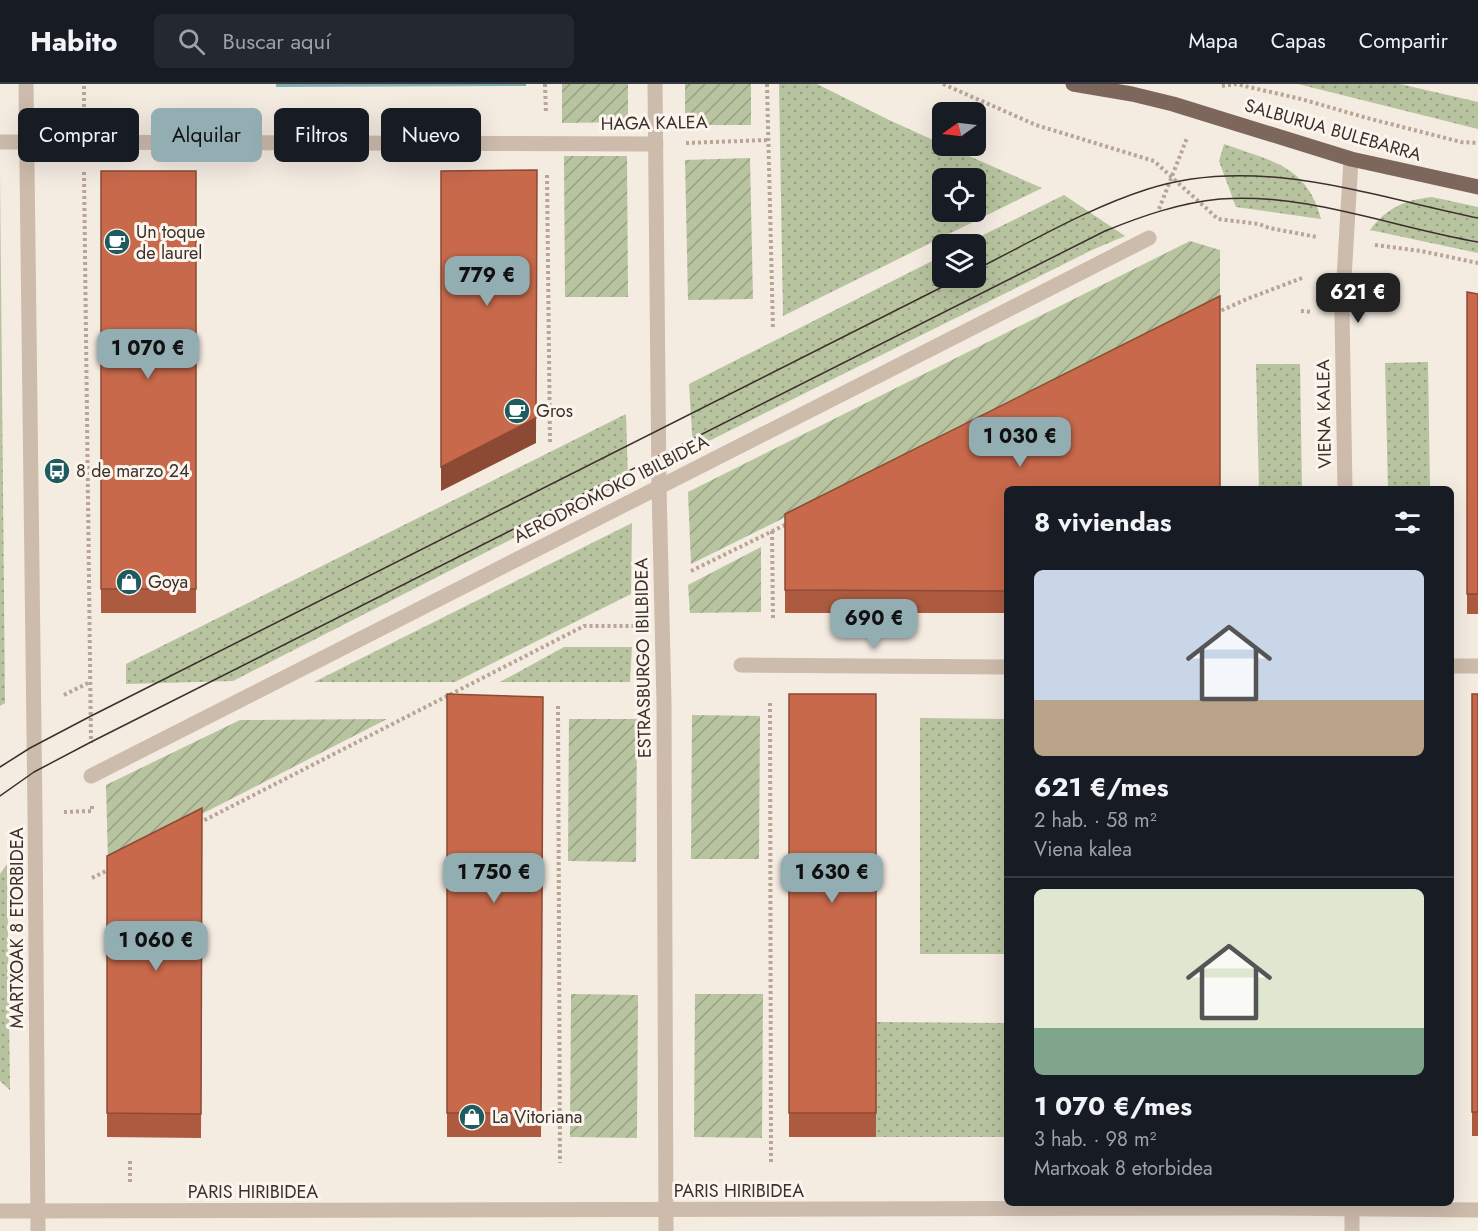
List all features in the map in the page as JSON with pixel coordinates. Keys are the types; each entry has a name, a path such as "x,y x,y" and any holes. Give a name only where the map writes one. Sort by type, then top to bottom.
{"main road":[{"name":"SALBURUA BULEBARRA","path":"1073,84 1173,104 1351,159 1478,187"}],"street":[{"name":"MARTXOAK 8 ETORBIDEA","path":"26,84 26,108"},
{"name":"ESTRASBURGO IBILBIDEA","path":"655,84 658,487 662,585 666,1231"},
{"name":"HAGA KALEA","path":"0,142 18,141"},
{"name":"HAGA KALEA","path":"139,141 656,144"},
{"name":"VIENA KALEA","path":"1345,486 1342,313 1351,159"},
{"name":"MARTXOAK 8 ETORBIDEA","path":"26,162 38,1231"},
{"name":"AERODROMOKO IBILBIDEA","path":"91,776 1149,238"},
{"path":"741,665 1004,667"},
{"path":"1454,666 1478,666"},
{"name":"PARIS HIRIBIDEA","path":"0,1211 666,1211 1352,1206 1478,1210"},
{"path":"1352,1206 1352,1231"}],"path":[{"path":"84,84 84,108"},
{"path":"546,84 550,444"},
{"path":"767,84 773,330"},
{"path":"943,84 1036,125 1154,161 1218,219"},
{"name":"HAGA KALEA","path":"656,144 768,140"},
{"path":"84,162 92,811"},
{"path":"1214,315 1246,299 1302,278"},
{"path":"662,585 794,520"},
{"path":"772,531 773,620"},
{"path":"198,824 584,627 662,625"},
{"path":"770,703 771,1162"},
{"path":"558,706 560,1163"},
{"path":"92,878 113,867"}],"green space":[{"path":"562,84 628,84 628,122 562,123"},
{"path":"685,84 751,84 751,125 685,125"},
{"path":"779,84 817,84 932,139 932,156 969,156 1042,188 986,216 986,168 932,168 932,222 973,222 949,234 932,234 932,242 783,316"},
{"path":"1298,84 1400,84 1478,102 1478,129"},
{"path":"1224,144 1272,161 1297,176 1315,201 1321,219 1236,207 1219,161"},
{"path":"564,156 627,156 628,297 565,297"},
{"path":"750,158 753,299 688,300 685,160"},
{"path":"0,172 5,703 0,706"},
{"path":"1064,195 1125,236 1092,250 693,449 689,384 932,261 932,288 986,288 985,234"},
{"path":"1432,197 1478,207 1478,253 1370,230 1376,222 1397,206 1413,200"},
{"path":"1190,241 1220,250 1220,302 691,564 688,492"},
{"path":"1428,362 1430,486 1388,486 1385,363"},
{"path":"1256,364 1300,364 1302,486 1259,486"},
{"path":"626,414 628,480 233,681 126,684 126,664"},
{"path":"632,523 631,594 455,682 314,682"},
{"path":"761,547 761,612 690,613 688,585"},
{"path":"564,647 632,647 630,682 500,682"},
{"path":"692,715 760,716 759,859 691,859"},
{"path":"920,718 1004,719 1004,954 920,954"},
{"path":"387,719 108,862 106,785 240,720"},
{"path":"569,719 637,719 636,862 568,861"},
{"path":"7,864 10,1090 0,1081 0,874"},
{"path":"571,994 638,995 637,1138 570,1137"},
{"path":"695,994 763,994 762,1138 694,1137"},
{"path":"876,1022 1004,1023 1004,1137 876,1137"}],"water":[{"path":"276,84 526,84 526,86 276,87"}],"building":[{"path":"537,170 536,418 441,467 441,171"},
{"path":"101,171 196,171 196,589 101,589"},
{"path":"1467,292 1478,294 1478,594 1467,594"},
{"path":"1220,296 1220,486 1004,486 1004,591 785,590 785,514"},
{"path":"447,694 543,697 541,1113 447,1113"},
{"path":"789,694 876,694 876,1113 789,1113"},
{"path":"1472,694 1478,694 1478,1112 1472,1112"},
{"path":"202,808 201,1114 107,1113 107,856"}],"tram line":[{"path":"986,264 1104,206 1148,189 1189,179 1230,176 1272,177 1313,182 1478,218"},
{"path":"0,796 34,772 91,742 1105,231 1133,220 1190,204 1220,199 1252,198 1317,206 1478,242"},
{"path":"0,767 30,748 91,716 940,288"}],"place":[{"name":"Un toque de laurel","path":"117,242"},
{"name":"Gros","path":"517,411"},
{"name":"8 de marzo 24","path":"57,471"},
{"name":"Goya","path":"129,582"},
{"name":"La Vitoriana","path":"472,1117"}]}
